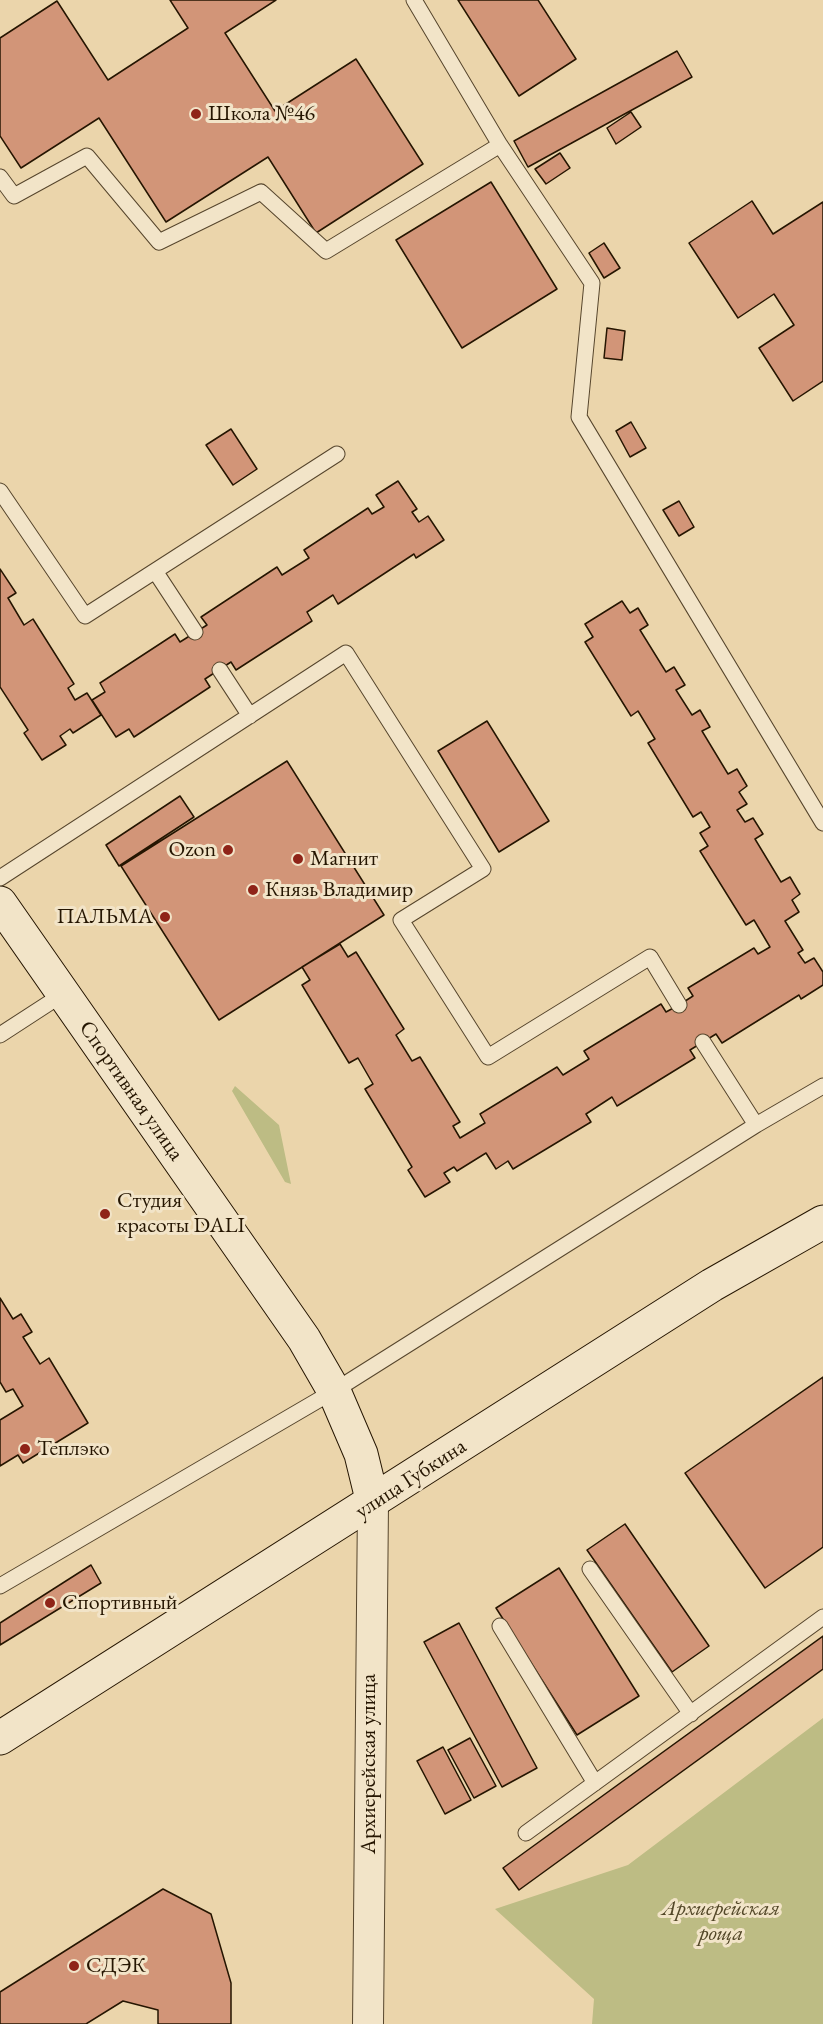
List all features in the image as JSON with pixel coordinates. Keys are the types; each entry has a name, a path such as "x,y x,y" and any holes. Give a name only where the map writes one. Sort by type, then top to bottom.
{"main road":[{"name":"Спортивная улица","path":"0,903 303,1339 334,1391 361,1455 373,1503"},
{"name":"улица Губкина","path":"0,1738 373,1503 712,1285 823,1221"}],"street":[{"name":"Архиерейская улица","path":"368,2024 373,1503"}],"lane":[{"path":"414,0 500,145 591,283 579,417 823,823"},
{"path":"0,177 14,196 87,156 159,242 261,192 326,251 500,145"},
{"path":"0,491 85,616 337,454"},
{"path":"155,571 195,632"},
{"path":"0,878 346,653 483,869 401,920 488,1057 650,957 679,1005"},
{"path":"220,670 250,716"},
{"path":"0,1035 63,994"},
{"path":"703,1042 756,1125"},
{"path":"0,1586 334,1391 756,1125 823,1086"},
{"path":"590,1569 691,1714"},
{"path":"526,1833 823,1617"},
{"path":"500,1626 596,1783"}],"green space":[{"path":"235,1086 279,1125 291,1184 285,1182 232,1091"},
{"name":"Архиерейская роща","path":"823,1718 823,2024 592,2024 594,1999 495,1909 628,1865"}],"building":[{"name":"Школа №46","path":"170,0 276,0 225,33 275,111 356,59 423,164 316,233 268,157 166,222 99,118 21,168 0,136 0,38 57,1 108,80 188,28"},
{"path":"458,0 538,0 576,59 519,96"},
{"path":"677,51 692,77 528,167 514,141"},
{"path":"631,112 641,127 616,144 607,128"},
{"path":"560,153 570,168 546,184 535,169"},
{"path":"491,182 557,289 462,348 396,240"},
{"path":"752,201 773,234 823,202 823,381 793,401 759,348 794,325 774,294 738,318 689,243"},
{"path":"604,243 620,268 604,278 589,253"},
{"path":"607,328 625,331 622,360 604,358"},
{"path":"631,422 646,448 630,457 616,431"},
{"path":"231,429 257,469 233,485 206,445"},
{"path":"398,481 417,509 412,512 419,522 428,516 444,540 416,558 414,554 338,604 333,595 307,612 312,621 236,670 231,662 205,679 210,687 134,737 129,729 116,737 92,700 105,692 100,683 175,634 180,642 207,625 201,617 277,567 282,575 309,558 304,550 368,508 372,514 384,507 376,495"},
{"path":"679,501 694,527 679,536 663,510"},
{"path":"0,569 16,593 8,598 24,625 33,619 74,684 68,688 75,700 87,693 101,715 73,733 70,729 60,736 66,745 42,760 24,733 28,730 0,687"},
{"path":"622,601 630,613 638,608 648,625 640,630 666,672 674,667 685,685 676,690 692,715 700,710 710,727 702,731 728,774 737,769 747,786 739,792 747,804 737,810 745,822 753,818 763,834 755,839 781,882 790,877 800,894 792,900 799,912 785,921 803,950 798,953 805,963 814,958 823,972 823,985 801,999 799,995 722,1043 716,1034 690,1050 695,1058 617,1106 612,1097 586,1114 591,1122 513,1169 508,1161 496,1169 486,1153 457,1171 454,1167 444,1173 450,1182 425,1197 408,1170 412,1167 365,1089 373,1084 358,1058 349,1063 302,985 310,980 302,967 340,944 348,957 356,952 404,1029 396,1035 412,1061 420,1057 460,1122 453,1126 460,1138 485,1123 480,1114 557,1067 563,1075 589,1059 584,1051 661,1004 666,1012 679,1005 693,996 688,988 754,948 758,954 770,947 754,920 746,925 700,851 708,846 700,833 710,827 701,812 693,817 648,743 655,739 638,711 631,716 585,642 593,637 585,624"},
{"path":"487,721 549,821 499,852 438,751"},
{"name":"Князь Владимир","path":"287,761 384,915 219,1020 121,866"},
{"path":"180,796 194,817 119,866 106,845"},
{"path":"0,1298 13,1319 21,1314 32,1332 23,1337 40,1364 49,1358 88,1423 23,1463 18,1455 0,1466 0,1420 23,1406 13,1389 6,1392 0,1382"},
{"path":"823,1377 823,1547 765,1588 685,1473"},
{"path":"625,1524 709,1646 672,1672 587,1550"},
{"name":"Спортивный","path":"91,1565 101,1583 0,1645 0,1623"},
{"path":"559,1568 639,1696 577,1735 496,1608"},
{"path":"459,1623 537,1768 502,1787 424,1642"},
{"path":"823,1636 823,1669 519,1890 503,1868"},
{"path":"470,1738 496,1786 474,1798 448,1750"},
{"path":"443,1747 471,1800 445,1814 417,1761"},
{"path":"163,1889 211,1914 231,1983 231,2024 158,2024 158,2010 123,2001 86,2024 0,2024 0,1992"}],"place":[{"name":"Школа №46","path":"196,114"},
{"name":"Ozon","path":"228,850"},
{"name":"Магнит","path":"298,859"},
{"name":"Князь Владимир","path":"253,890"},
{"name":"ПАЛЬМА","path":"165,917"},
{"name":"Студия красоты DALI","path":"105,1214"},
{"name":"Теплэко","path":"25,1449"},
{"name":"Спортивный","path":"50,1603"},
{"name":"СДЭК","path":"74,1966"}]}
